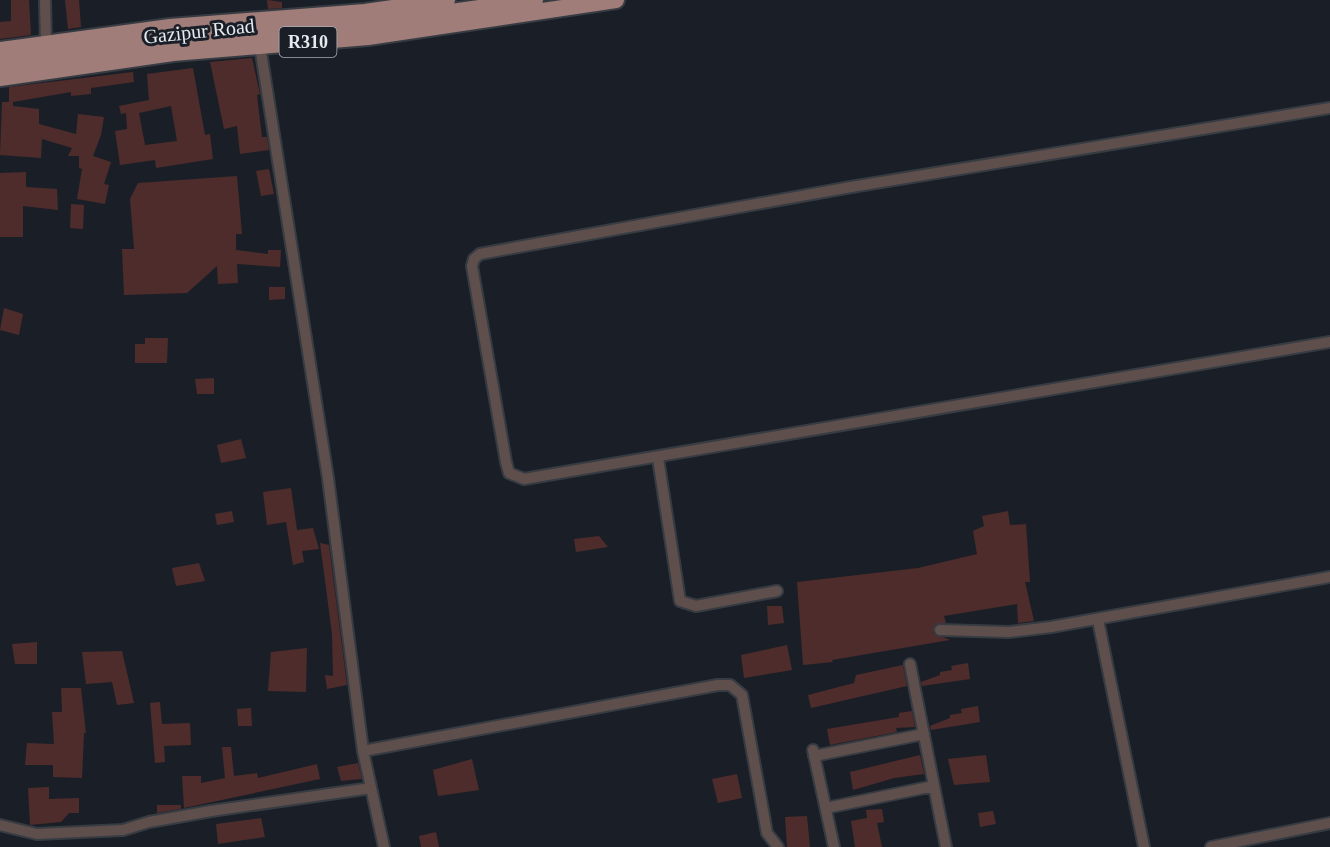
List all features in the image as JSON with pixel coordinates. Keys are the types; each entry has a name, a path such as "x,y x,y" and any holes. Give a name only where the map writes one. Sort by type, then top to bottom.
{"main road":[{"name":"Gazipur Road","path":"0,50 170,27 365,12 447,0"},
{"path":"0,63 170,39 367,24 535,0"},
{"name":"Gazipur Road","path":"0,78 173,53 368,37 616,0"}],"street":[{"path":"45,0 46,43"},
{"path":"260,46 328,478 363,751 384,847"},
{"path":"1330,108 839,189 518,247 480,254 474,258 472,266 509,473 524,479 1330,342"},
{"path":"658,458 680,601 696,606 777,591"},
{"path":"940,630 1009,632 1098,620 1330,577"},
{"path":"1098,620 1144,847"},
{"path":"910,664 946,847"},
{"path":"363,751 706,687 730,686 742,695 767,834 778,847"},
{"path":"834,847 814,752 924,734"},
{"path":"826,808 934,786"},
{"path":"0,825 37,834 123,830 149,822 211,811 371,788"},
{"path":"1211,847 1330,824"}],"building":[{"path":"11,0 29,0 31,35 0,39 0,22 11,21"},
{"path":"65,0 79,0 81,27 68,29"},
{"path":"267,0 282,2 282,8 268,9"},
{"path":"252,58 260,94 257,95 262,137 267,137 269,150 240,154 237,126 224,129 210,62"},
{"path":"193,68 205,135 210,134 213,159 156,168 155,160 120,165 115,131 127,129 126,113 121,114 119,106 149,100 147,74","holes":["171,106 177,141 145,145 139,113"]},
{"path":"133,72 134,82 91,88 91,94 71,96 71,92 13,102 13,106 39,109 39,124 76,134 78,114 104,117 101,135 93,156 111,162 104,184 109,185 105,204 77,199 82,169 79,168 79,156 68,156 72,148 42,139 41,158 0,155 2,102 9,102 9,87"},
{"path":"269,169 274,194 261,196 256,171"},
{"path":"26,172 26,187 57,189 58,210 23,206 23,237 0,237 0,173"},
{"path":"237,176 242,234 236,234 236,250 268,254 268,250 281,250 280,267 237,264 238,283 218,284 217,266 187,293 124,295 122,249 134,249 130,199 138,183"},
{"path":"71,204 84,205 83,229 70,228"},
{"path":"269,287 285,287 285,299 269,300"},
{"path":"4,308 23,314 19,335 0,330"},
{"path":"145,338 168,338 167,363 135,363 135,344 145,344"},
{"path":"214,378 214,394 197,394 195,379"},
{"path":"241,439 246,458 221,463 217,445"},
{"path":"291,488 297,530 313,528 319,549 302,551 304,562 293,565 286,522 267,525 263,492"},
{"path":"232,511 234,522 217,525 215,514"},
{"path":"1008,511 1010,525 1026,524 1030,582 1025,582 1034,621 1018,623 1017,604 944,616 946,623 936,624 933,633 950,640 832,660 833,662 803,665 797,582 918,568 977,554 973,531 984,526 982,516"},
{"path":"599,536 608,547 576,552 574,539"},
{"path":"320,543 329,545 347,685 327,689 325,675 333,676 332,634"},
{"path":"199,563 205,581 176,586 172,568"},
{"path":"767,606 782,606 784,623 768,625"},
{"path":"37,642 37,664 15,664 12,644"},
{"path":"787,645 792,670 744,678 741,655"},
{"path":"307,648 306,692 268,691 271,652"},
{"path":"122,651 134,703 117,705 112,682 86,684 82,652"},
{"path":"968,663 970,679 922,686 921,682 940,675 940,672 952,670 951,666"},
{"path":"903,665 907,686 811,708 808,695 854,683 856,675"},
{"path":"61,688 81,688 86,733 84,733 82,778 53,777 53,765 25,765 27,743 54,744 52,712 62,712"},
{"path":"160,702 162,724 190,723 191,745 164,746 165,762 155,763 150,703"},
{"path":"978,706 980,722 931,730 930,726 950,718 950,715 962,713 961,709"},
{"path":"251,708 252,726 238,726 237,709"},
{"path":"912,711 915,727 896,728 897,732 830,745 827,729 899,717 899,713"},
{"path":"222,747 231,747 234,776 257,773 258,778 317,764 320,779 184,808 182,776 201,776 201,783 225,778"},
{"path":"920,755 924,774 894,778 853,790 850,772"},
{"path":"986,755 990,782 954,785 948,759"},
{"path":"472,759 479,790 438,796 433,770"},
{"path":"358,763 362,779 341,781 337,767"},
{"path":"737,774 742,798 718,803 712,779"},
{"path":"49,787 49,799 79,798 79,813 69,813 61,822 30,825 28,788"},
{"path":"157,805 181,805 181,809 157,813"},
{"path":"882,809 884,822 877,823 882,847 855,847 851,821 867,818 866,810"},
{"path":"993,811 996,824 980,827 978,813"},
{"path":"807,816 810,847 787,847 785,817"},
{"path":"261,818 265,837 218,844 216,824"},
{"path":"436,832 439,847 421,847 419,836"}]}
